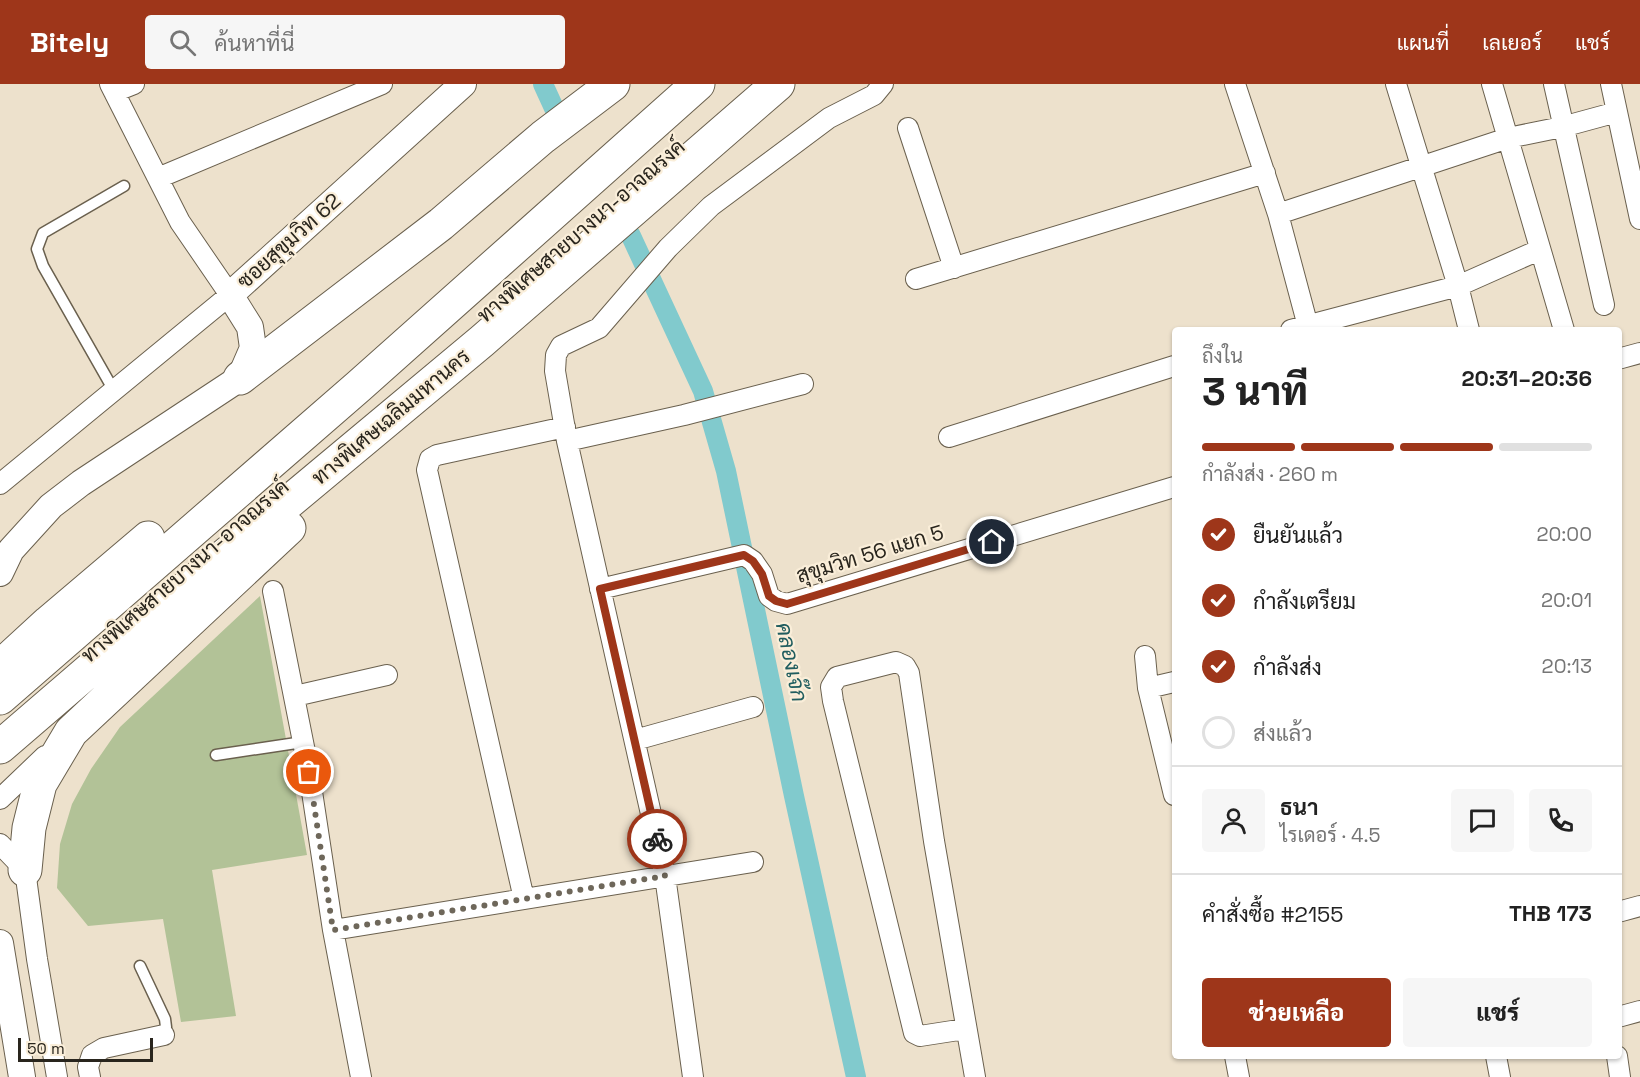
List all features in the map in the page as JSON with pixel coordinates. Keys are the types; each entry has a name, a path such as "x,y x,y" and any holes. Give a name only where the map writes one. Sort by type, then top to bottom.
{"highway":[{"path":"240,378 441,224 543,137 613,84"},
{"path":"0,667 49,622 433,298 679,84"},
{"name":"ทางพิเศษเฉลิมมหานคร","path":"0,698 359,386 698,84"},
{"name":"ทางพิเศษสายบางนา-อาจณรงค์","path":"0,729 752,84"},
{"name":"ทางพิเศษเฉลิมมหานคร","path":"0,747 160,609 482,341 778,84"},
{"path":"25,870 29,828 40,784 71,732 403,423 482,341"}],"street":[{"path":"0,484 230,295 180,222 112,88 134,84"},
{"path":"158,178 382,84"},
{"name":"ซอยสุขุมวิท 62","path":"240,378 253,348 250,327 230,295 463,84"},
{"path":"693,1077 665,876 566,434 555,371 556,355 561,346 599,328 668,248 711,206 829,118 874,95 883,84"},
{"path":"1235,84 1278,214 1302,327"},
{"path":"1396,84 1458,286 1468,327"},
{"path":"1492,84 1563,327"},
{"path":"1554,84 1604,304"},
{"path":"1611,84 1640,219"},
{"path":"1278,214 1508,138 1562,127 1617,112"},
{"path":"908,128 954,268"},
{"path":"916,279 1265,172"},
{"path":"1306,327 1458,286 1539,250"},
{"path":"1622,357 1640,353"},
{"path":"949,437 1172,367"},
{"path":"0,573 11,550 51,506 81,483 240,378"},
{"path":"524,899 427,470 430,459 437,455 684,415 804,384"},
{"name":"สุขุมวิท 56 แยก 5","path":"600,589 744,555 753,561 762,574 769,596 787,604 1172,488"},
{"path":"273,591 295,696 333,930 361,1077"},
{"path":"1145,656 1148,688 1172,787"},
{"path":"965,1029 920,1036 914,1033 833,701 831,687 837,676 896,662 905,666 909,673 965,1029 975,1077"},
{"path":"295,696 387,675"},
{"path":"1148,688 1172,682"},
{"path":"634,740 753,707"},
{"path":"0,799 71,732"},
{"path":"0,844 25,870 57,1077"},
{"path":"333,930 753,862"},
{"path":"1622,911 1640,906"},
{"path":"0,942 22,1077"},
{"path":"1622,1016 1640,1011"},
{"path":"90,1077 88,1067 92,1055 104,1048 164,1035"},
{"path":"1236,1059 1239,1077"},
{"path":"1497,1059 1500,1077"},
{"path":"1617,1059 1620,1077"}],"lane":[{"path":"113,389 43,266 37,249 43,233 124,186"},
{"path":"216,755 303,742"},
{"path":"140,966 165,1019 164,1035"}],"green space":[{"path":"260,596 307,855 212,870 236,1016 181,1022 163,919 88,926 57,888 60,844 72,804 91,769 120,727"}],"waterway":[{"name":"คลองเจ๊ก","path":"543,84 554,108"},
{"name":"คลองเจ๊ก","path":"631,236 703,391 726,471 856,1077"}],"way so far":[{"path":"309,772 333,930 665,876 657,839"}],"route":[{"path":"657,839 600,589 744,555 753,561 762,574 769,596 787,604 992,542"}]}
